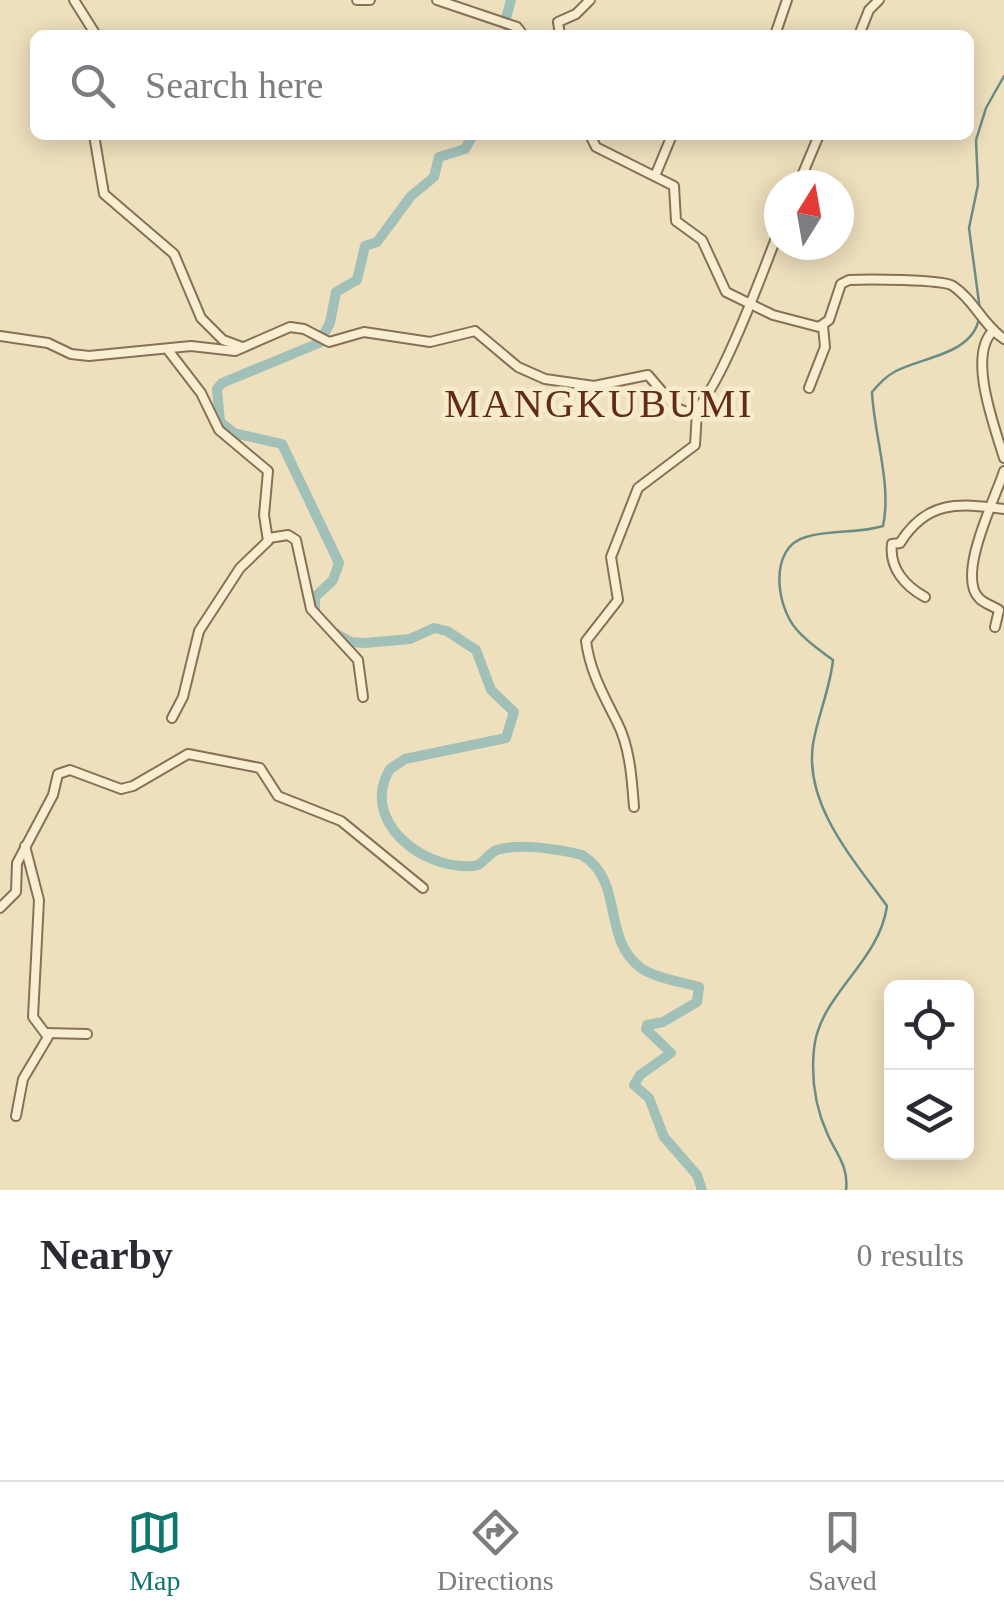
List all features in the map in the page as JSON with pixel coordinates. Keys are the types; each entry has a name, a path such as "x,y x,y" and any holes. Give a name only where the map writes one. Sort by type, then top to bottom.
{"street":[{"path":"74,0 93,30"},
{"path":"356,0 370,0"},
{"path":"559,30 558,22 576,14 590,0"},
{"path":"776,30 788,0"},
{"path":"861,30 869,10 879,0"},
{"path":"441,1 516,30"},
{"path":"95,140 104,194 174,254 201,318 223,340 242,347"},
{"path":"592,140 596,148 675,188 676,221 702,240 722,288 750,306 807,326 824,326"},
{"path":"655,176 670,140"},
{"path":"804,170 817,140"},
{"path":"634,807 631,766 618,724 591,667 586,643 618,600 612,572 613,549 638,488 695,445 697,411 750,306 768,260"},
{"path":"809,388 825,346 824,326 842,284 849,280 944,282 952,285 992,331 1004,338"},
{"path":"0,336 48,343 71,354 89,356 191,346 231,352 290,327 324,341 364,332 430,342 475,331 518,367 545,380 594,386 642,374 653,379 676,408 697,411"},
{"path":"992,331 982,358 987,385 985,405 1004,458"},
{"path":"168,350 201,393 219,430 268,472 264,518 269,538"},
{"path":"995,627 999,611 980,600 972,585 988,508 1004,472"},
{"path":"925,597 908,585 892,564 892,544 900,543 912,522 930,513 959,504 1004,509"},
{"path":"172,718 183,696 201,627 240,568 269,538 288,535 296,540 311,609 358,660 363,696"},
{"path":"604,583 612,572"},
{"path":"0,908 16,892 16,868 62,771 126,788 177,758 200,753 260,768 278,796 340,821 423,888"},
{"path":"25,846 40,900 32,1017 46,1033 87,1034"},
{"path":"16,1116 24,1079 46,1033"}],"waterway":[{"path":"509,30 505,22 511,0"},
{"path":"980,310 969,228 978,185 976,140 986,108 1004,76"},
{"path":"315,614 315,597 333,580 339,563 282,444 234,433 220,422 217,389 222,383 319,343 330,323 336,292 357,280 365,246 377,242 411,196 434,177 439,157 465,149 470,140"},
{"path":"846,1190 844,1167 817,1102 814,1049 826,1012 873,945 887,906 834,831 816,789 813,744 833,660 790,620 781,593 781,565 794,543 806,537 883,526 884,477 872,392 896,371 957,347 975,330 979,318"},
{"path":"335,633 351,642 364,643 410,639 434,628 447,631 476,650 491,690 514,712 506,738 405,759 390,769 383,788 383,806 389,823 401,838 416,851 453,865 476,865 497,850 517,847 582,855 604,880 621,942 629,956 654,974 699,987 697,1002 663,1022 647,1025 646,1029 671,1053 640,1075 634,1085 649,1098 664,1137 697,1175 702,1190"}],"district":[{"name":"MANGKUBUMI","path":"599,403"}]}
